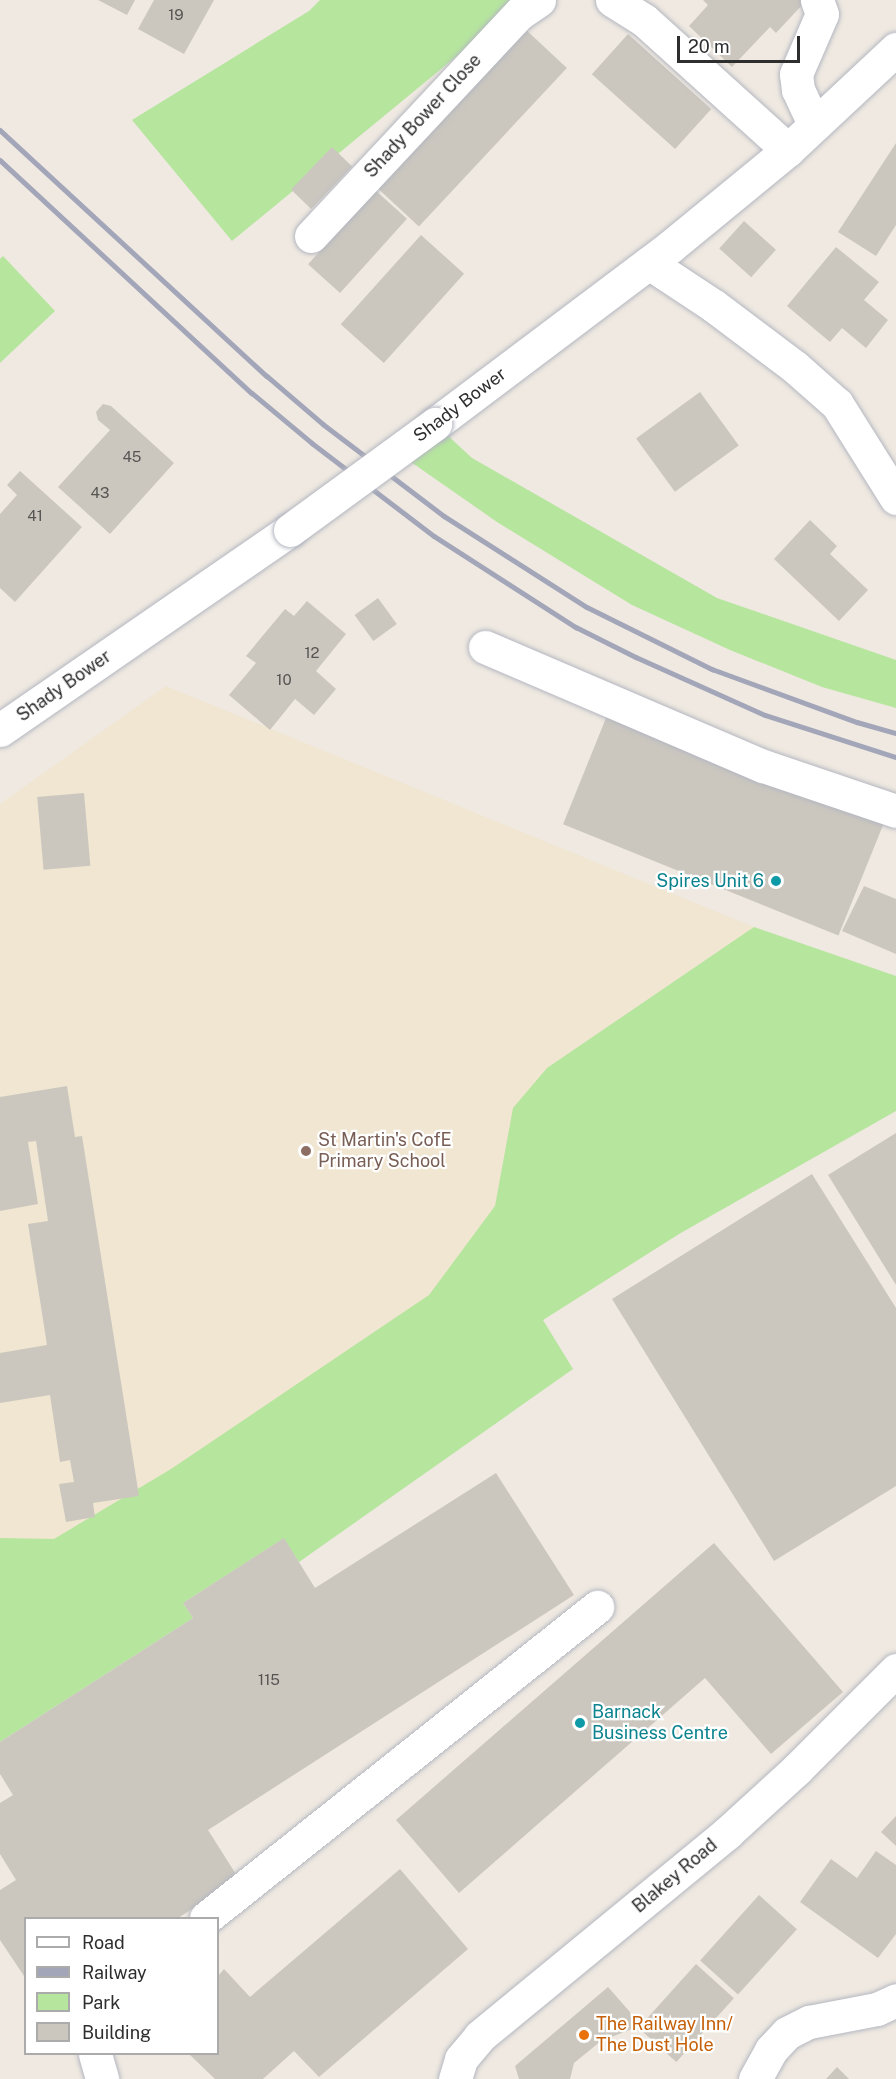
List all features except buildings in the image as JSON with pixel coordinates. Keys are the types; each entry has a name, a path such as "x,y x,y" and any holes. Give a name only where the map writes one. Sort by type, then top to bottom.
{"street":[{"name":"Shady Bower Close","path":"311,236 520,14 539,0"},
{"path":"612,0 644,20 788,150"},
{"path":"814,124 798,90 796,74 822,14 817,0"},
{"name":"Shady Bower","path":"0,730 290,530 649,263 788,150 896,49"},
{"path":"649,263 714,306 795,367 837,404 896,498"},
{"path":"485,647 764,766 896,811"},
{"path":"207,1917 597,1607"},
{"name":"Blakey Road","path":"455,2079 461,2059 480,2036 728,1833 797,1769 896,1670"},
{"path":"754,2079 771,2050 787,2033 808,2022 877,2009 896,2000"},
{"path":"95,2055 102,2079"}],"shaded area":[{"name":"St Martin's CofE Primary School","path":"166,686 754,927 547,1068 679,1234 543,1320 0,1612 0,804"}],"green space":[{"path":"320,0 525,0 232,241 132,120 309,11"},
{"path":"3,256 55,311 0,363 0,259"},
{"path":"444,432 472,458 717,598 896,660 896,708 822,687 730,650 632,605 497,522 411,462"},
{"path":"754,927 896,976 896,1111 679,1234 543,1320 573,1369 299,1562 283,1539 183,1603 193,1618 0,1742 0,1538 54,1539 171,1469 429,1295 495,1206 513,1108 547,1068"}],"railway":[{"path":"0,130 267,376 323,424 444,516 587,607 712,669 857,722 896,733"},
{"path":"0,160 252,393 312,443 434,536 576,627 636,657 765,715 896,757"}],"place":[{"name":"Spires Unit 6","path":"776,881"},
{"name":"St Martin's CofE Primary School","path":"306,1151"},
{"name":"Barnack Business Centre","path":"580,1723"},
{"name":"The Railway Inn/ The Dust Hole","path":"584,2035"}]}
